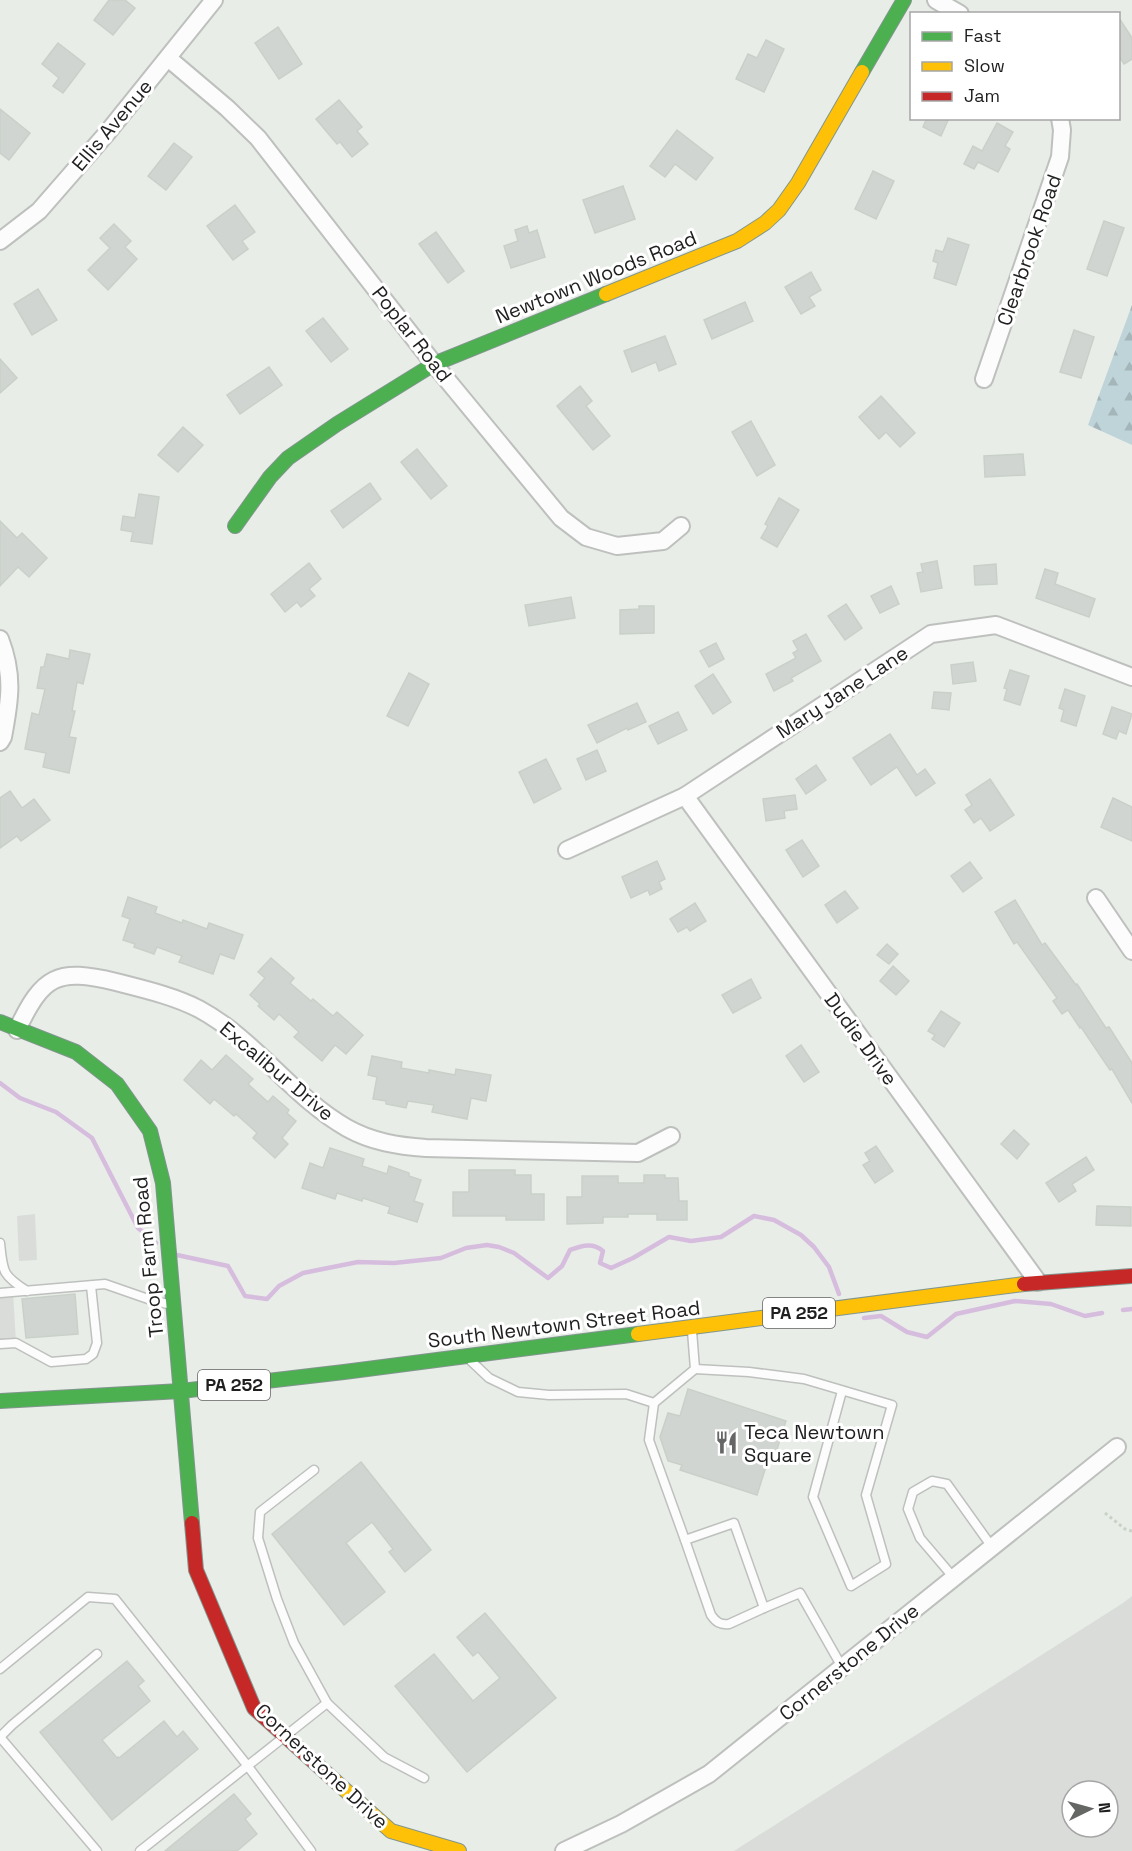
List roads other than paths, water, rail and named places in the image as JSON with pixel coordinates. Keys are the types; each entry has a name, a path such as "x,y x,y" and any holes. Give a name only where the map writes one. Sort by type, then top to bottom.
{"street":[{"name":"Ellis Avenue","path":"0,241 39,211 107,133 214,0"},
{"name":"Newtown Woods Road","path":"235,526 270,477 288,458 434,364 737,241 759,229 782,209 793,192 904,0"},
{"path":"936,0 957,12"},
{"name":"Poplar Road","path":"168,58 227,108 258,138 434,364 561,518 586,537 617,546 663,541 681,526"},
{"name":"Clearbrook Road","path":"984,379 1060,157 1060,120"},
{"name":"Mary Jane Lane","path":"567,850 685,796 931,634 996,625 1132,677"},
{"path":"0,639 7,658 10,697 3,737 0,742"},
{"name":"Dudie Drive","path":"685,796 1038,1282"},
{"path":"1096,898 1132,951"},
{"name":"Excalibur Drive","path":"17,1030 29,1004 41,989 55,978 76,975 98,978 183,1002 199,1009 246,1043 324,1114 369,1139 397,1146 426,1148 638,1153 671,1136"},
{"name":"Troop Farm Road","path":"0,1022 76,1052 117,1084 150,1131 163,1183 181,1391"},
{"name":"South Newtown Street Road","path":"0,1401 181,1391 1038,1282 1132,1276"},
{"name":"Cornerstone Drive","path":"181,1391 196,1570 254,1708 391,1831 459,1851"},
{"name":"Cornerstone Drive","path":"564,1851 621,1824 709,1774 1116,1448"}],"lane":[{"path":"0,1243 2,1265 7,1278 27,1291"},
{"path":"0,1293 105,1284 172,1305"},
{"path":"0,1344 16,1343 51,1362 86,1359 93,1354 97,1343 91,1286"},
{"path":"691,1327 695,1369"},
{"path":"466,1356 489,1378 518,1392 549,1395 626,1394 654,1403"},
{"path":"842,1391 813,1497 851,1586 886,1564 866,1495 892,1406 804,1379 749,1372 695,1369 654,1403 649,1440 711,1615 716,1621 722,1625 729,1624 800,1593 842,1667"},
{"path":"314,1470 260,1512 258,1538 277,1599 294,1643 327,1703 384,1757 424,1778"},
{"path":"954,1578 920,1538 908,1509 913,1492 932,1481 947,1484 992,1547"},
{"path":"685,1540 734,1522 764,1608"},
{"path":"0,1669 88,1597 115,1599 247,1765 311,1851"},
{"path":"97,1654 0,1737 97,1851"},
{"path":"140,1851 327,1703"}],"waterway":[{"path":"0,1083 20,1098 56,1112 92,1138 138,1228 156,1243"},
{"path":"177,1255 228,1266 245,1296 267,1299 279,1286 303,1273 358,1262 394,1263 441,1258 466,1248 487,1245 514,1253 548,1278 562,1266 570,1250 583,1246 595,1246 603,1251 600,1263 611,1268 669,1237 691,1241 721,1237 754,1216 774,1220 801,1235 814,1247 829,1267 839,1294"},
{"path":"864,1318 881,1316 907,1332 927,1337 956,1314 1015,1301 1051,1304 1085,1316 1102,1313"},
{"path":"1123,1310 1132,1309"}],"place":[{"name":"Teca Newtown Square","path":"726,1443"}]}
